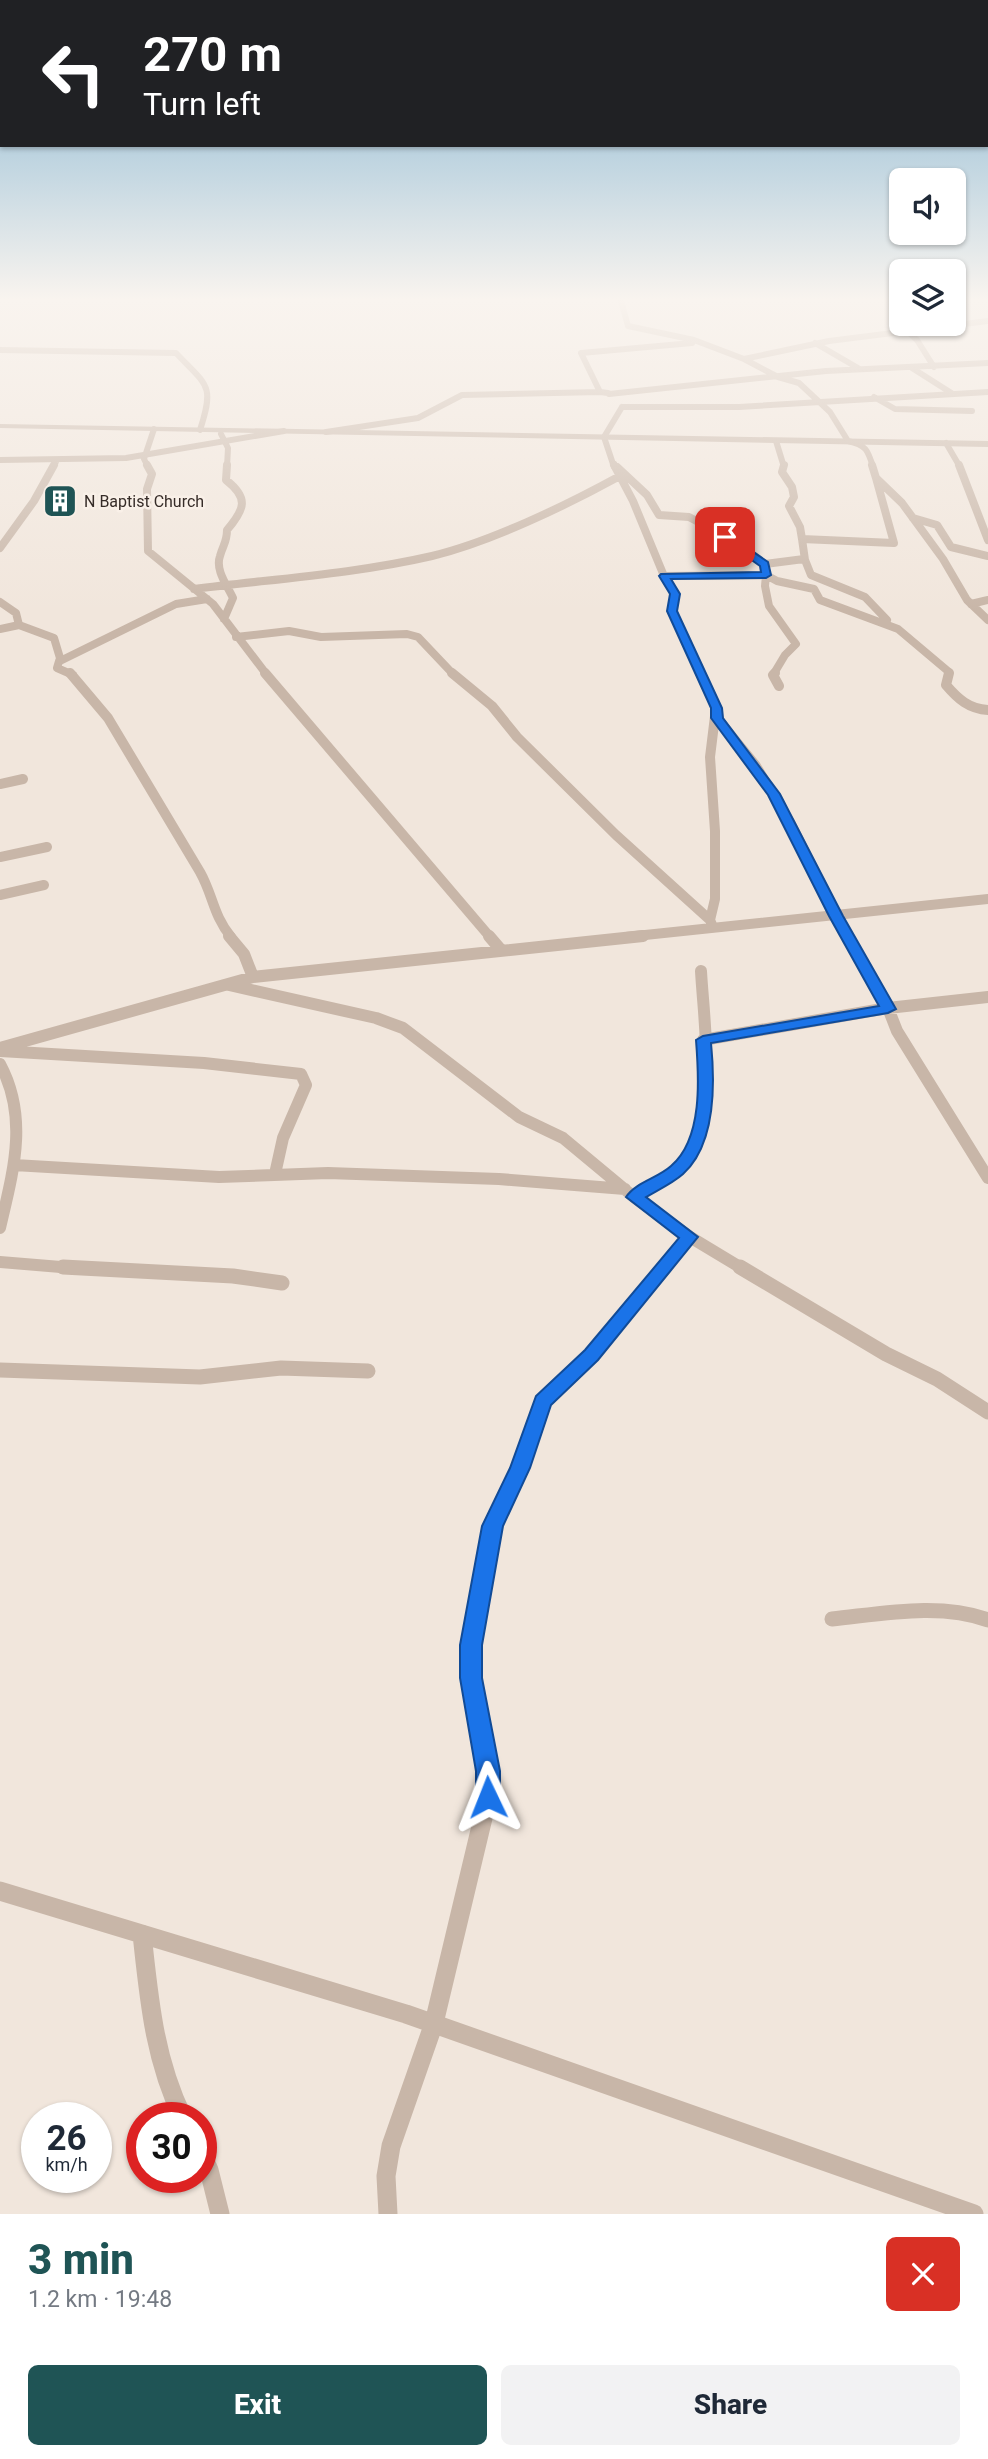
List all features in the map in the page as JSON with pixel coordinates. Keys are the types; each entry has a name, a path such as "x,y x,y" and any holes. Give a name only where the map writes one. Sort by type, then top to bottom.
{"street":[{"path":"201,430 208,404"},
{"path":"325,432 418,418 443,404"},
{"path":"604,437 622,407 739,407 769,404"},
{"path":"802,539 894,543 868,450 863,444 848,441 822,404"},
{"path":"886,404 895,410 974,409 967,404"},
{"path":"0,426 988,444"},
{"path":"154,429 145,455 145,463 152,474 148,489 148,551 207,599 236,638 501,950"},
{"path":"219,430 228,448 226,480 240,491 242,499 241,514 227,530 227,545 220,552 217,562 218,571 233,598 224,619"},
{"path":"0,460 145,455 284,431"},
{"path":"604,437 617,467 618,477 646,529 664,576 675,594 672,611 716,708 717,718 710,757 715,889 712,925"},
{"path":"776,441 784,466 782,472 792,487 794,497 789,506 800,527 804,559 820,600 898,629"},
{"path":"946,443 959,464 988,540"},
{"path":"1,546 34,501 57,460"},
{"path":"617,467 646,495 659,515 689,517 736,542 765,564 804,559"},
{"path":"194,589 371,568 432,556 466,546 521,520 581,497 618,477"},
{"path":"876,478 890,488 913,517 971,604 988,620"},
{"path":"913,517 937,525 951,547 988,556"},
{"path":"765,564 764,582 770,608 780,624 794,636 796,644 785,655 773,675 779,686"},
{"path":"664,576 766,575 776,582 814,589 848,591"},
{"path":"811,575 865,597 876,611 948,672 946,685 964,704 988,710"},
{"path":"60,661 176,604 207,599"},
{"path":"971,604 988,600"},
{"path":"0,602 16,612 19,625"},
{"path":"0,629 19,625 54,638 60,661 57,668 75,677 117,732 210,890 211,905 244,954 253,977"},
{"path":"236,638 289,631 321,637 418,637 442,665 492,706 517,737 712,925"},
{"path":"717,718 774,794 836,916 888,1009 897,1031 988,1178"},
{"path":"0,784 23,779"},
{"path":"0,857 47,847"},
{"path":"0,895 44,886"},
{"path":"0,1049 253,977 712,925 836,916 988,899"},
{"path":"14,1166 219,1177 328,1173 499,1179 630,1193 678,1169 692,1149 702,1123 706,1069 701,971"},
{"path":"225,984 391,1022 443,1057 519,1116 562,1138 690,1237 886,1354 937,1379 988,1412"},
{"path":"703,1040 888,1009 988,997"},
{"path":"0,1049 204,1063 301,1074 306,1085 286,1123 278,1146 275,1174"},
{"path":"0,1063 14,1088 18,1116 14,1166 0,1228"},
{"path":"388,2214 386,2176 391,2146 434,2023 488,1797 488,1771 471,1678 471,1645 493,1526 520,1468 542,1402 591,1355 690,1237"},
{"path":"0,1262 138,1273 233,1276 282,1283"},
{"path":"0,1370 187,1377 281,1368 368,1371"},
{"path":"832,1619 949,1612 982,1616 988,1620"},
{"path":"0,1891 434,2023 974,2214"},
{"path":"142,1934 157,2052 163,2076 175,2102"},
{"path":"215,2193 220,2214"}],"place":[{"name":"N Baptist Church","path":"60,501"}],"route":[{"path":"488,1797 488,1771 471,1678 471,1645 474,1613 493,1526 520,1468 542,1402 591,1355 690,1237 634,1197 678,1169 696,1142 702,1123 706,1069 703,1040 888,1009 836,916 774,794 756,766 717,718 716,708 672,611 675,594 664,576 766,575 765,564 725,537"}]}
